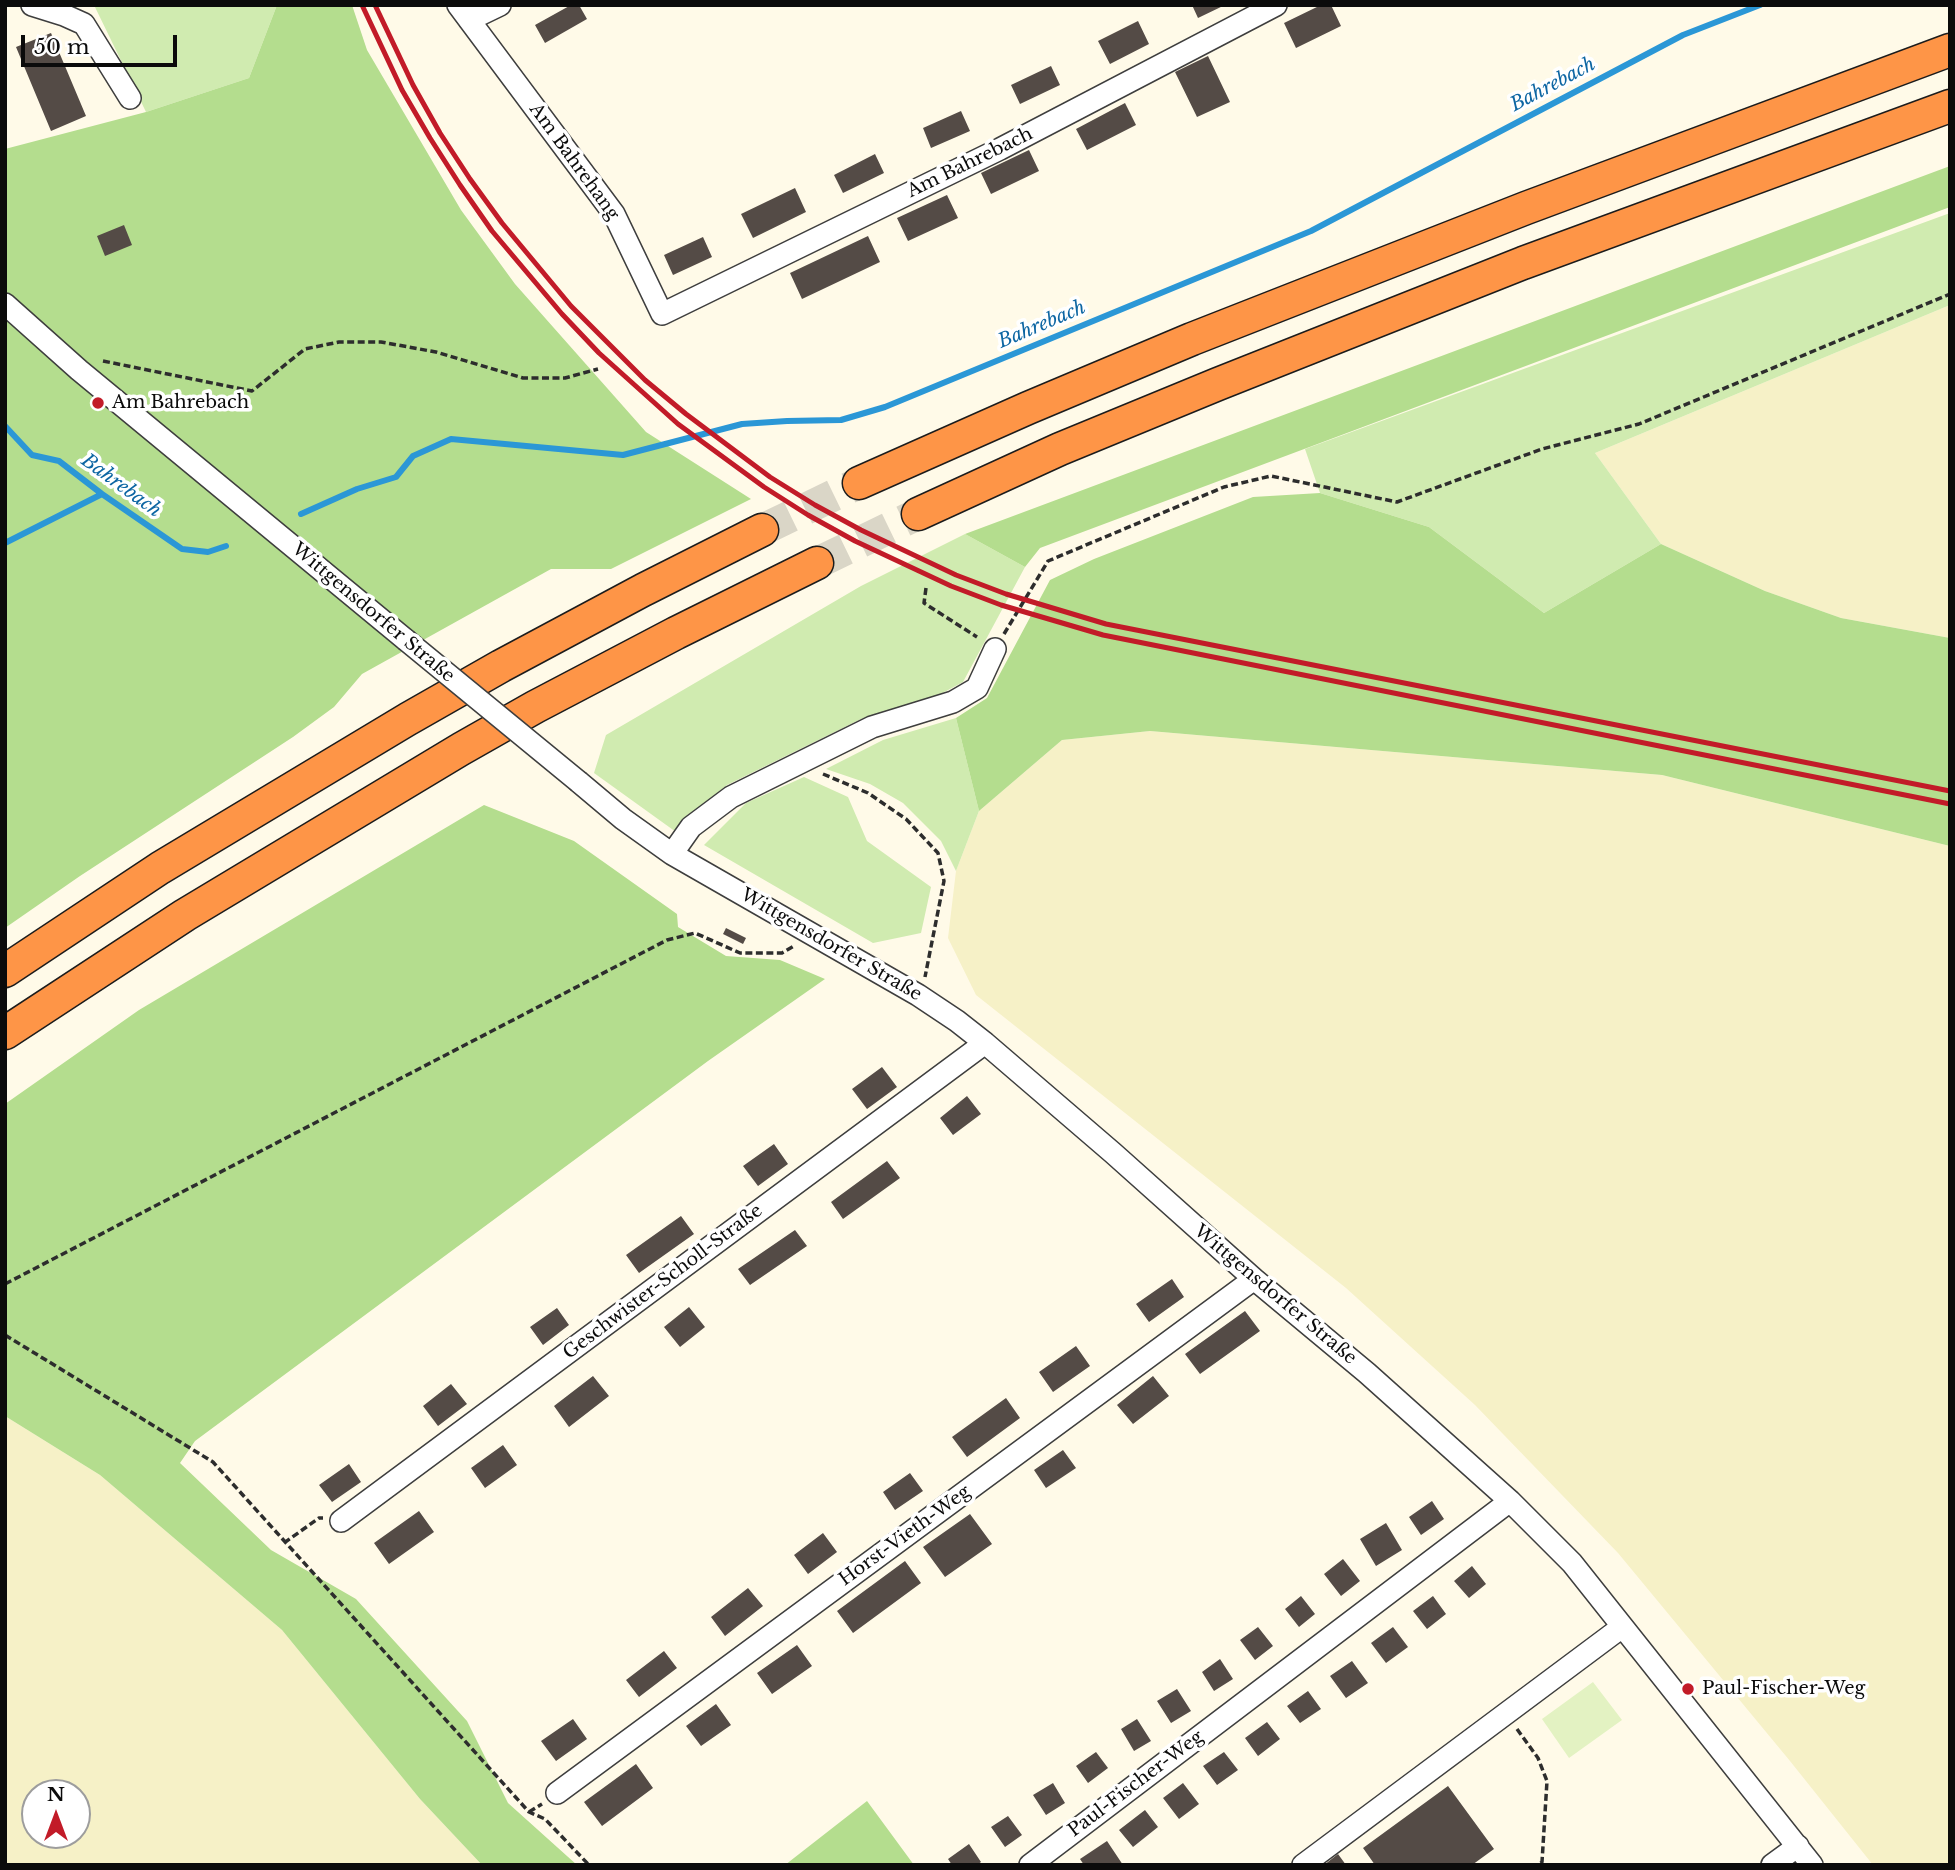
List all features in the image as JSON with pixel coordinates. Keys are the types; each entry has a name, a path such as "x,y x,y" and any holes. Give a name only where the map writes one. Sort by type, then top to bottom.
{"highway":[{"path":"859,483 1205,334 1526,208 1950,50"},
{"path":"918,514 1060,449 1243,374 1523,264 1950,106"},
{"path":"5,971 160,868 408,719 643,590 762,530"},
{"path":"5,1033 185,915 461,749 676,633 817,563"}],"street":[{"path":"32,5 84,24 130,98"},
{"name":"Am Bahrehang","path":"500,5 464,13 614,214 662,314"},
{"name":"Am Bahrebach","path":"662,314 1000,149 1276,5"},
{"name":"Wittgensdorfer Straße","path":"5,304 79,370 623,819 672,853 938,1007 985,1043 1113,1153 1254,1279 1367,1373 1510,1501 1572,1563 1812,1865"},
{"path":"672,853 691,827 731,797 872,727 953,702 977,688 995,649"},
{"name":"Geschwister-Scholl-Straße","path":"341,1521 985,1043"},
{"name":"Horst-Vieth-Weg","path":"557,1793 1254,1279"},
{"name":"Paul-Fischer-Weg","path":"1030,1865 1510,1501"},
{"path":"1303,1865 1622,1627"},
{"path":"1772,1865 1798,1846"}],"path":[{"path":"926,588 924,603 995,649 1048,561 1224,487 1271,476 1397,502 1542,449 1640,424 1950,294"},
{"path":"79,370 88,360 114,362 252,391 305,349 339,342 381,342 436,352 523,378 565,378 598,369"},
{"path":"799,763 868,793 906,819 938,853 944,881 927,970 918,995"},
{"path":"5,1284 667,940 695,933 740,953 782,953 812,934"},
{"path":"5,1335 213,1462 529,1812 545,1819 589,1865"},
{"path":"284,1542 319,1518 341,1521"},
{"path":"1506,1713 1538,1758 1547,1781 1541,1864"}],"shaded area":[{"path":"1950,305 1950,638 1841,618 1765,591 1661,544 1595,453"},
{"path":"1150,731 1662,775 1950,846 1950,1865 1873,1865 1618,1553 1475,1405 1346,1288 976,995 948,938 956,871 979,811 1062,740"},
{"path":"5,1416 100,1475 282,1630 420,1799 482,1865 5,1865"}],"green space":[{"path":"94,5 277,5 249,78 146,112"},
{"path":"277,5 352,5 367,50 461,210 515,284 646,432 751,499 611,569 551,569 362,674 334,707 293,737 5,928 5,149 146,112 249,78"},
{"path":"1950,166 1950,207 1040,548 1025,567 965,534"},
{"path":"1950,213 1950,305 1595,453 1661,544 1544,613 1429,527 1320,493 1305,449"},
{"path":"1320,493 1429,527 1544,613 1661,544 1765,591 1841,618 1950,638 1950,846 1662,775 1150,731 1062,740 979,811 956,718 987,698 1050,580 1094,559 1253,497"},
{"path":"965,534 1025,567 963,682 935,697 861,719 727,785 695,811 676,832 594,773 606,735 861,586"},
{"path":"956,718 979,811 956,871 941,841 903,803 870,784 826,769 883,740"},
{"path":"804,777 848,797 867,841 931,887 921,933 873,943 704,845 746,803"},
{"path":"484,805 574,841 677,914 678,927 726,956 780,960 825,979 708,1061 195,1441 180,1463 271,1550 356,1599 467,1721 508,1803 577,1865 482,1865 420,1799 282,1630 100,1475 5,1416 5,1104 139,1010"},
{"path":"1593,1682 1622,1720 1569,1758 1542,1719"},
{"path":"867,1801 914,1865 785,1865"}],"building":[{"path":"571,5 579,5 587,19 545,43 535,25"},
{"path":"1192,5 1225,5 1198,18"},
{"path":"1321,5 1331,5 1341,26 1296,48 1284,23"},
{"path":"1138,21 1149,44 1110,64 1098,41"},
{"path":"51,33 86,116 51,131 16,47"},
{"path":"1208,56 1230,102 1197,117 1175,72"},
{"path":"1051,66 1060,85 1020,104 1011,85"},
{"path":"1125,103 1136,125 1087,150 1076,129"},
{"path":"961,111 970,131 931,148 923,128"},
{"path":"1029,150 1039,171 991,194 981,173"},
{"path":"875,154 884,173 843,193 834,175"},
{"path":"795,188 806,212 753,238 741,214"},
{"path":"947,195 958,218 908,241 897,218"},
{"path":"124,225 132,245 105,256 97,236"},
{"path":"868,236 880,262 802,299 790,273"},
{"path":"703,237 712,257 673,275 664,255"},
{"path":"726,928 746,938 743,944 723,934"},
{"path":"882,1067 897,1087 867,1109 852,1089"},
{"path":"967,1096 981,1114 953,1135 940,1118"},
{"path":"774,1144 788,1164 758,1186 743,1166"},
{"path":"887,1161 900,1178 843,1219 831,1202"},
{"path":"681,1216 694,1234 639,1273 626,1255"},
{"path":"795,1230 807,1246 750,1285 738,1269"},
{"path":"1172,1279 1184,1297 1149,1322 1136,1304"},
{"path":"689,1307 705,1327 680,1347 664,1327"},
{"path":"557,1308 569,1325 543,1345 530,1327"},
{"path":"1245,1311 1260,1331 1200,1374 1185,1354"},
{"path":"1076,1346 1090,1366 1053,1392 1039,1372"},
{"path":"593,1376 609,1396 569,1427 554,1406"},
{"path":"1153,1376 1169,1396 1133,1424 1117,1405"},
{"path":"451,1384 467,1404 438,1426 423,1406"},
{"path":"1006,1398 1020,1418 967,1457 952,1437"},
{"path":"503,1445 517,1465 485,1488 471,1468"},
{"path":"1063,1450 1076,1468 1046,1488 1034,1470"},
{"path":"349,1464 361,1482 332,1502 319,1485"},
{"path":"910,1473 923,1491 895,1510 883,1492"},
{"path":"1432,1501 1444,1519 1421,1535 1409,1517"},
{"path":"419,1511 434,1532 389,1564 374,1543"},
{"path":"970,1514 992,1544 945,1577 923,1547"},
{"path":"1386,1523 1402,1550 1376,1566 1360,1539"},
{"path":"823,1533 837,1552 808,1574 794,1555"},
{"path":"1343,1559 1360,1581 1341,1596 1324,1574"},
{"path":"905,1561 921,1583 853,1633 837,1611"},
{"path":"1472,1566 1486,1584 1469,1598 1454,1581"},
{"path":"748,1588 763,1606 725,1636 711,1617"},
{"path":"1301,1596 1315,1614 1299,1627 1285,1609"},
{"path":"1433,1596 1446,1614 1427,1629 1413,1611"},
{"path":"1258,1627 1273,1646 1255,1660 1240,1640"},
{"path":"1393,1627 1408,1647 1386,1663 1371,1643"},
{"path":"797,1645 812,1666 772,1694 757,1673"},
{"path":"664,1651 677,1668 639,1697 626,1680"},
{"path":"1220,1659 1233,1679 1214,1691 1202,1672"},
{"path":"1352,1661 1368,1683 1346,1698 1330,1676"},
{"path":"1177,1689 1191,1711 1171,1723 1157,1701"},
{"path":"1308,1691 1321,1709 1300,1723 1287,1706"},
{"path":"716,1704 731,1725 701,1746 686,1726"},
{"path":"573,1719 587,1739 556,1761 541,1741"},
{"path":"1137,1719 1151,1741 1134,1751 1121,1729"},
{"path":"1267,1722 1280,1739 1258,1756 1245,1738"},
{"path":"1096,1752 1108,1768 1088,1783 1076,1766"},
{"path":"1224,1752 1238,1770 1217,1785 1203,1766"},
{"path":"636,1764 653,1788 602,1826 584,1802"},
{"path":"1053,1783 1065,1803 1046,1815 1033,1795"},
{"path":"1183,1783 1199,1804 1179,1819 1163,1798"},
{"path":"1448,1786 1494,1849 1472,1865 1375,1865 1363,1848"},
{"path":"1145,1810 1158,1827 1133,1847 1119,1830"},
{"path":"1008,1816 1022,1835 1005,1847 991,1827"},
{"path":"1107,1841 1123,1865 1084,1865 1080,1859"},
{"path":"969,1844 981,1862 977,1865 952,1865 948,1859"},
{"path":"1338,1854 1346,1865 1324,1865"}],"waterway":[{"name":"Bahrebach","path":"301,514 357,489 396,477 413,456 451,439 623,455 742,424 841,420 885,407 1311,231 1683,35 1760,5"},
{"name":"Bahrebach","path":"5,426 32,455 59,461 182,549 208,552 226,546"},
{"path":"5,543 102,494"}],"tunnel":[{"path":"762,530 859,483"},
{"path":"817,563 918,514"}],"railway":[{"path":"362,5 402,90 460,185 492,231 562,314 599,353 678,424 764,487 855,541 951,586 1001,605 1103,635 1950,804"},
{"path":"375,5 413,85 440,133 502,223 571,306 645,380 686,414 770,477 861,530 956,575 1006,594 1106,624 1950,791"}],"place":[{"name":"Am Bahrebach","path":"98,403"},
{"name":"Paul-Fischer-Weg","path":"1688,1689"}]}
